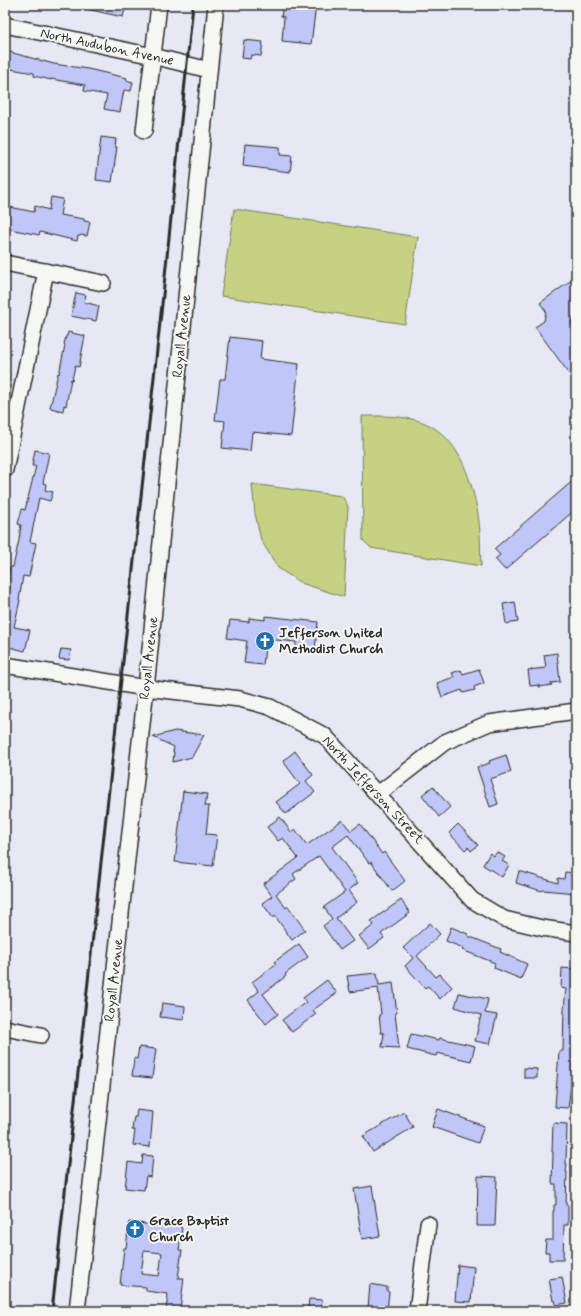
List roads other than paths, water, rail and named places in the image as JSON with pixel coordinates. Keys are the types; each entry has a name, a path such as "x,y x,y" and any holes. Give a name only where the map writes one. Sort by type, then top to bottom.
{"street":[{"path":"144,130 159,5"},
{"name":"Royall Avenue","path":"76,1311 146,688 216,5"},
{"name":"North Audubon Avenue","path":"5,25 153,56 209,70"},
{"path":"5,263 103,283"},
{"path":"5,470 10,426 46,271"},
{"name":"North Jefferson Street","path":"5,665 146,688 240,698 270,707 325,736 472,900 504,919 542,928 576,933"},
{"path":"378,794 445,742 489,723 576,711"},
{"path":"5,1028 41,1035"},
{"path":"417,1311 428,1224"}],"railway":[{"path":"52,1311 163,295 193,5"}],"place":[{"name":"Jefferson United Methodist Church","path":"265,641"},
{"name":"Grace Baptist Church","path":"135,1229"}]}
